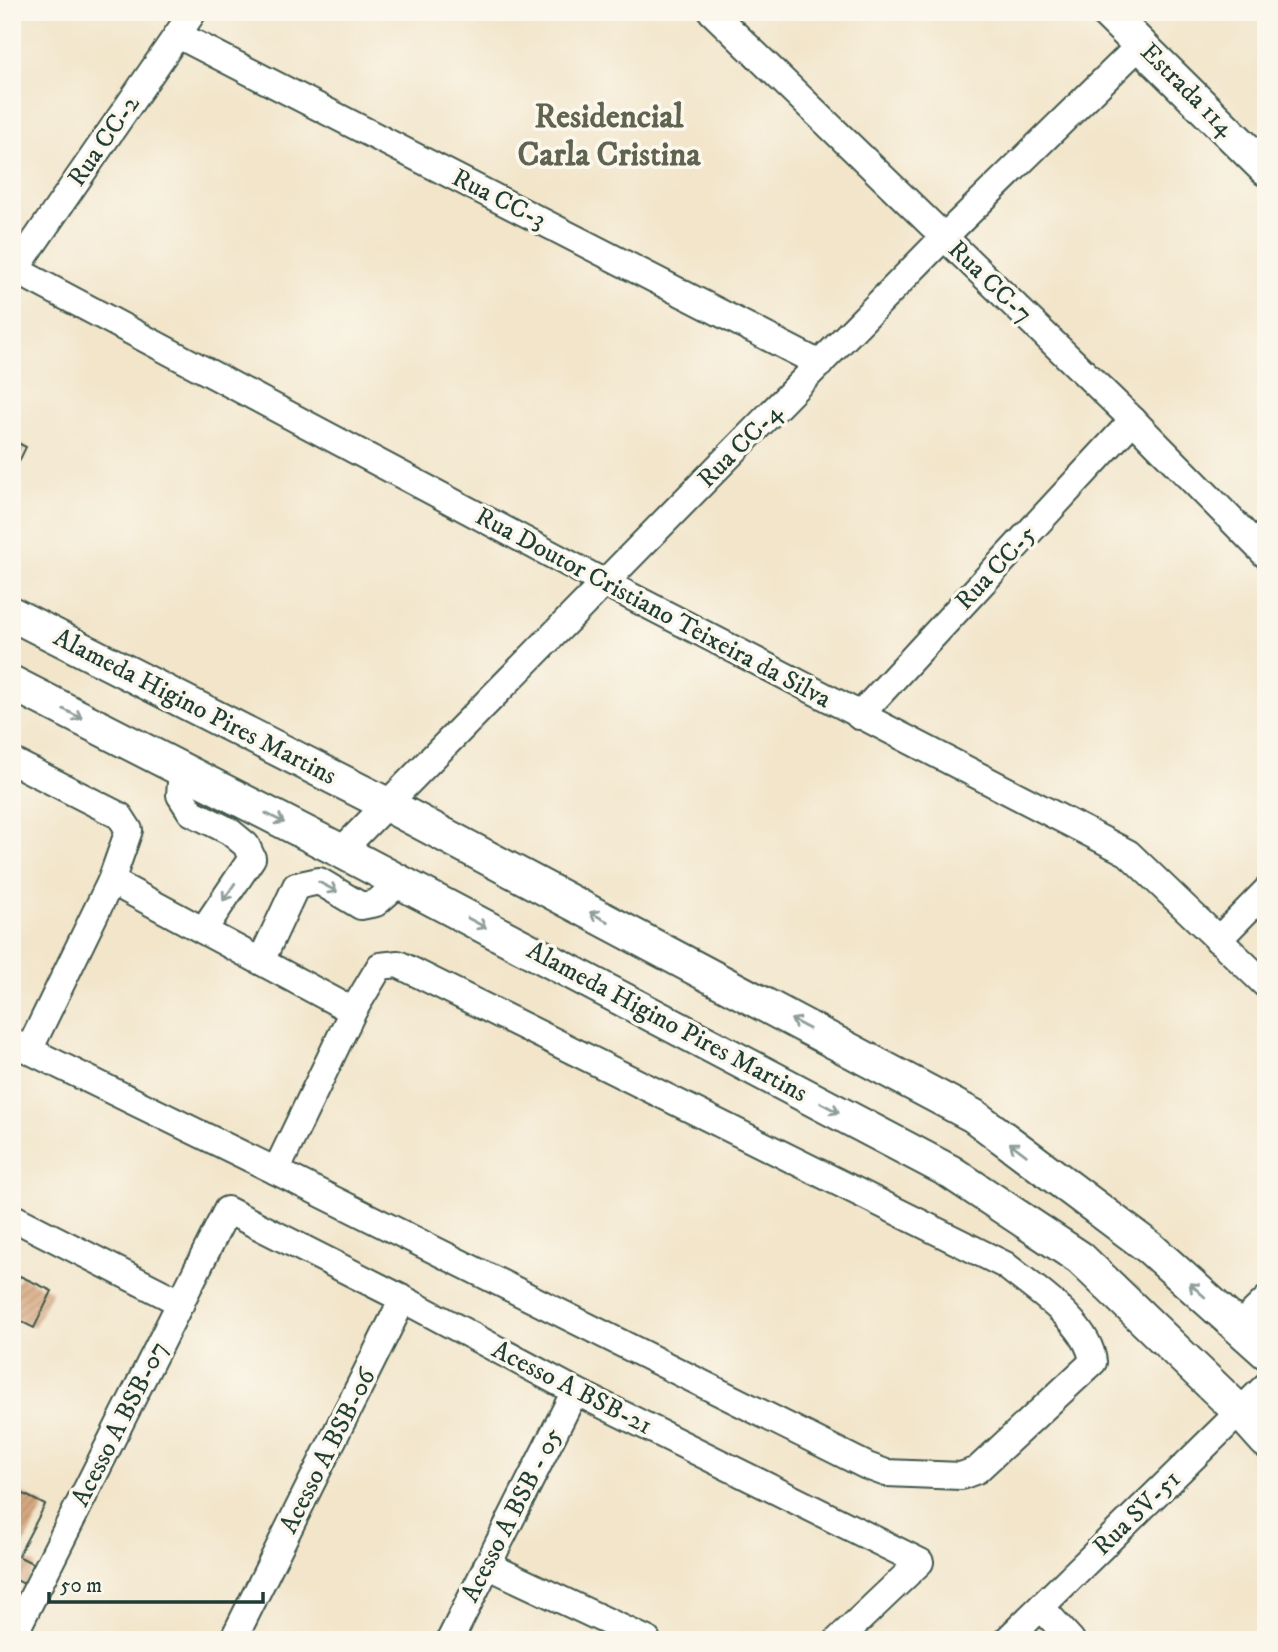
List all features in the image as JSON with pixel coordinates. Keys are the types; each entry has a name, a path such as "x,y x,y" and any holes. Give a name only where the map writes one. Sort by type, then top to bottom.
{"street":[{"name":"Rua CC-2","path":"14,269 193,12"},
{"name":"Rua CC-7","path":"712,12 1133,420 1266,555"},
{"name":"Estrada 114","path":"1107,12 1266,169"},
{"name":"Rua CC-3","path":"178,35 820,364"},
{"name":"Rua CC-4","path":"341,851 944,237 1141,44"},
{"name":"Rua Doutor Cristiano Teixeira da Silva","path":"14,269 605,583 1128,853 1266,985"},
{"name":"Rua CC-5","path":"859,716 1133,420"},
{"name":"Alameda Higino Pires Martins","path":"12,614 386,804 974,1116 1150,1248 1266,1352"},
{"name":"Alameda Higino Pires Martins","path":"12,682 341,851 949,1171 1080,1258 1240,1412 1266,1441"},
{"path":"12,761 120,816 129,830 111,881 21,1046 854,1460 886,1473 961,1476 977,1470 1093,1362 1092,1348 1077,1325 1005,1265 398,964 380,966 353,1011 276,1171"},
{"path":"182,770 180,794 191,812 229,831 246,845 252,858 204,929"},
{"path":"111,881 353,1011"},
{"path":"261,961 296,886 320,881 361,906 376,903 400,882"},
{"path":"1218,940 1266,891"},
{"name":"Acesso A BSB-21","path":"227,1210 403,1299 575,1391 920,1562 838,1640"},
{"name":"Acesso A BSB-07","path":"12,1638 227,1210"},
{"path":"12,1217 181,1303"},
{"name":"Acesso A BSB-06","path":"233,1640 403,1299"},
{"path":"1238,1327 1266,1300"},
{"name":"Rua SV-51","path":"1007,1640 1266,1386"},
{"name":"Acesso A BSB - 05","path":"450,1640 575,1391"},
{"path":"487,1565 647,1640"},
{"path":"1041,1607 1071,1640"}],"building":[{"path":"12,440 26,447 12,476"},
{"path":"20,1276 52,1291 34,1328 12,1317 12,1291"},
{"path":"12,1488 45,1505 18,1556 36,1565 26,1585 12,1578"}],"district":[{"name":"Residencial Carla Cristina","path":"609,136"}]}
